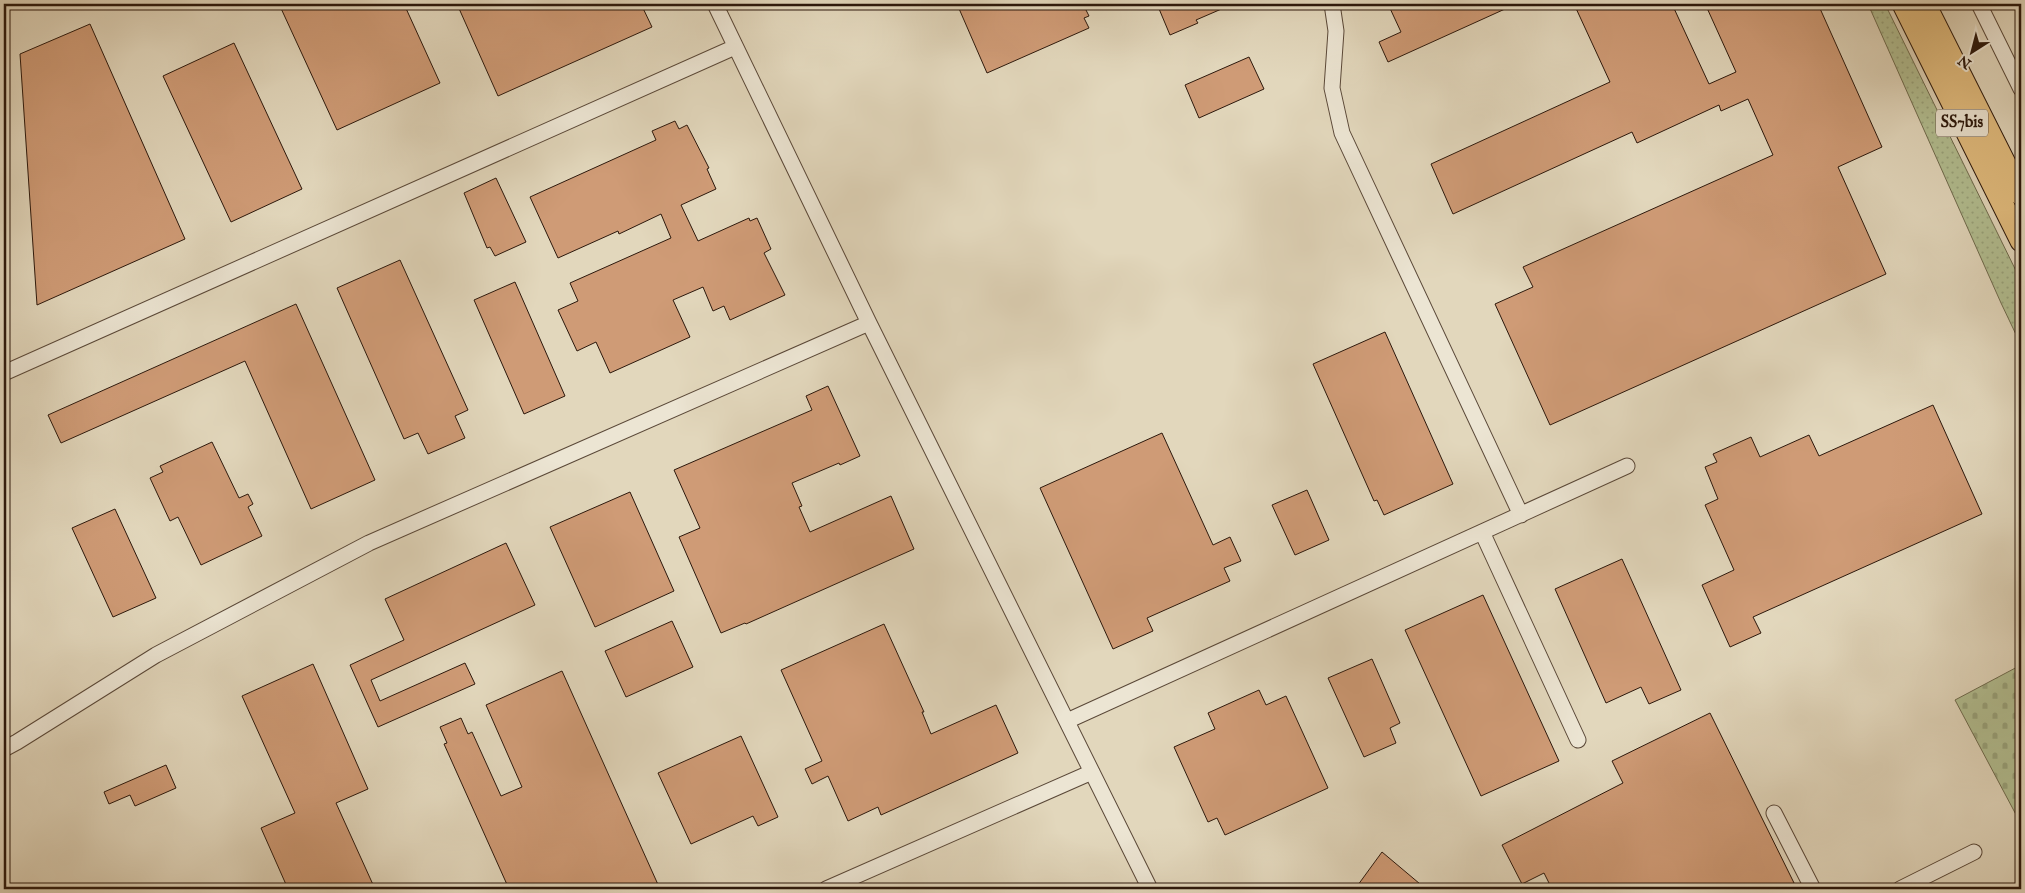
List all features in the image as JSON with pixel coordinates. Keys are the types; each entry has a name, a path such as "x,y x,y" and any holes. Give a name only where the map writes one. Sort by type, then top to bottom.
{"highway":[{"name":"SS7bis","path":"1903,4 2021,241"},
{"name":"SS7bis","path":"1925,4 2021,195"}],"street":[{"path":"715,4 869,323 1150,889"},
{"path":"1332,4 1336,31 1332,88 1342,133 1521,514"},
{"path":"1979,4 2021,89"},
{"path":"4,373 736,47"},
{"path":"4,749 156,655 369,543 869,323"},
{"path":"1067,721 1627,466"},
{"path":"1482,532 1578,740"},
{"path":"826,889 1092,772"},
{"path":"1774,813 1813,889"},
{"path":"1900,889 1974,852"}],"green space":[{"path":"1868,4 1885,4 2021,281 2021,345 2001,303"},
{"path":"2021,665 2021,824 1955,700"}],"building":[{"path":"279,4 404,4 440,83 337,130"},
{"path":"457,4 641,4 652,27 498,96"},
{"path":"957,4 1083,4 1089,16 1084,18 1089,28 987,73"},
{"path":"1157,4 1233,4 1196,20 1198,23 1170,35"},
{"path":"1388,4 1516,4 1388,62 1379,42 1401,32"},
{"path":"1574,4 1672,4 1709,84 1736,72 1707,8 1717,4 1818,4 1882,147 1838,167 1886,274 1550,425 1495,304 1533,287 1523,267 1773,155 1748,99 1721,111 1719,105 1637,143 1632,132 1453,214 1431,164 1610,82"},
{"path":"90,24 185,239 37,305 20,54"},
{"path":"234,43 302,189 231,222 163,76"},
{"path":"1249,57 1264,89 1199,118 1185,85"},
{"path":"675,121 679,129 687,125 709,168 707,169 716,189 681,205 698,241 749,218 750,221 757,218 771,249 764,253 785,295 730,320 724,306 713,311 703,287 673,300 690,337 610,373 596,342 577,351 558,310 578,301 570,283 671,238 661,214 619,234 618,231 558,258 530,197 656,140 652,131"},
{"path":"496,178 526,242 495,256 490,247 487,248 464,193"},
{"path":"400,260 468,410 455,416 465,438 428,454 418,433 404,439 337,288"},
{"path":"515,282 565,396 524,414 474,300"},
{"path":"296,304 375,480 311,509 245,361 61,443 48,415"},
{"path":"1385,332 1453,484 1384,515 1377,500 1374,501 1313,364"},
{"path":"828,386 860,456 792,483 802,506 799,507 810,532 891,496 914,549 746,624 721,633 679,537 700,528 674,470 812,410 806,396"},
{"path":"1933,405 1982,514 1753,617 1761,633 1730,647 1702,585 1734,570 1705,505 1718,499 1705,467 1717,462 1713,454 1751,437 1760,457 1809,435 1819,456"},
{"path":"1162,433 1213,545 1230,537 1241,561 1224,568 1230,581 1147,618 1153,631 1113,649 1040,488"},
{"path":"212,442 239,498 248,494 253,504 248,507 262,536 201,565 178,517 170,521 150,478 163,472 160,466"},
{"path":"1307,490 1329,540 1295,555 1272,505"},
{"path":"630,492 674,591 595,627 550,527"},
{"path":"115,509 156,598 113,617 72,528"},
{"path":"506,543 535,605 371,680 380,701 465,663 475,684 378,727 350,665 404,640 385,599"},
{"path":"1622,559 1681,690 1649,704 1641,687 1606,703 1555,589"},
{"path":"1483,595 1559,761 1481,796 1405,630"},
{"path":"672,621 693,667 626,697 605,651"},
{"path":"884,624 924,712 922,712 931,734 996,705 1018,753 881,815 878,807 848,821 828,776 812,784 805,769 822,761 781,670"},
{"path":"1372,659 1400,723 1390,728 1396,743 1364,757 1328,678"},
{"path":"313,664 368,789 336,803 375,889 288,889 261,828 295,813 242,696"},
{"path":"562,671 660,889 509,889 444,744 447,743 440,727 461,718 468,734 472,732 501,796 522,787 486,705"},
{"path":"1259,690 1266,705 1286,696 1328,788 1225,835 1217,818 1208,822 1174,747 1215,729 1208,713"},
{"path":"1710,713 1797,889 1552,889 1544,873 1522,884 1502,845 1623,783 1612,761"},
{"path":"741,736 778,817 758,826 753,816 691,844 658,773"},
{"path":"166,765 176,788 135,806 130,795 109,804 104,792"},
{"path":"1382,852 1426,889 1355,889"}]}
